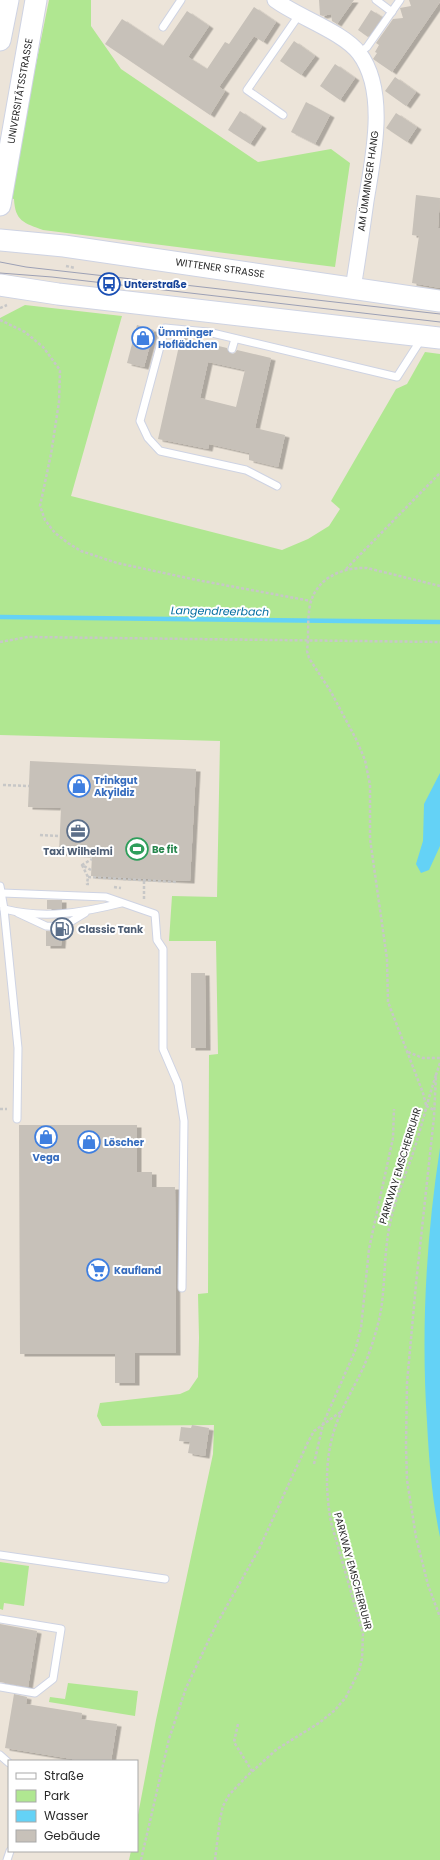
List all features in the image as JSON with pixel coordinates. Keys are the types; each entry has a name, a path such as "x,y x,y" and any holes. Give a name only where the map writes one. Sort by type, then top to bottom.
{"main road":[{"path":"0,40 8,0"},
{"name":"UNIVERSITÄTSSTRASSE","path":"0,205 36,0"},
{"name":"WITTENER STRASSE","path":"0,240 64,246 440,301"},
{"path":"0,285 58,294 432,337"}],"street":[{"name":"AM ÜMMINGER HANG","path":"275,0 341,38 359,53 368,69 374,90 376,121 375,141 354,288"}],"lane":[{"path":"162,27 181,0"},
{"path":"376,0 392,12"},
{"path":"359,53 367,47 400,0"},
{"path":"283,115 247,90 299,15"},
{"path":"277,486 246,470 160,451 148,438 140,421 165,328 208,332 397,377 432,337"},
{"path":"232,348 235,339"},
{"path":"17,1119 18,1048 1,889 106,897 155,914 157,940 163,949 163,1049 178,1084 184,1121 182,1288"},
{"path":"4,909 54,914 87,912 121,902"},
{"path":"13,911 46,926 62,927 87,912"},
{"path":"0,1555 165,1579"},
{"path":"0,1620 61,1629 53,1679 35,1693 0,1687"},
{"path":"0,1754 8,1762"}],"path":[{"path":"62,264 75,268"},
{"path":"0,320 25,332 43,346 60,370 59,402 51,454 40,506 45,520 55,533 81,551 117,563 196,580 311,601"},
{"path":"346,569 440,473"},
{"path":"434,1110 426,1106 424,1093 388,1002 387,959 370,839 370,785 365,760 346,719 309,658 307,651 311,601 322,583 333,575 346,569 367,568 440,586"},
{"path":"0,642 28,637 440,642"},
{"path":"3,785 29,786"},
{"path":"40,835 60,836"},
{"path":"82,865 92,859"},
{"path":"82,865 91,870"},
{"path":"82,865 88,877 87,884 94,885"},
{"path":"88,877 177,882"},
{"path":"143,910 144,880"},
{"path":"108,887 121,888"},
{"path":"408,1052 422,1058 440,1058"},
{"path":"440,1063 436,1074 434,1110 416,1284 408,1383 406,1446 407,1480 416,1537 428,1585 440,1617"},
{"name":"PARKWAY EMSCHERRUHR","path":"215,1860 223,1806 229,1795 252,1771 277,1749 319,1723 335,1710 350,1691 359,1671 362,1659 363,1634 331,1522 327,1486 327,1465 332,1437 342,1410 364,1365 374,1338 383,1299 383,1277 389,1226 395,1202 414,1150 436,1074"},
{"path":"314,1464 323,1424 355,1351 361,1328 369,1249 393,1138 394,1109"},
{"path":"141,1860 169,1739 186,1688 216,1627 262,1542 314,1431 342,1410"},
{"path":"238,1724 234,1742 252,1771"}],"green space":[{"path":"49,0 91,0 91,26 121,69 258,162 331,149 350,163 335,267 43,230 22,220 16,212 14,199 9,198"},
{"path":"25,305 122,316 71,496 282,550 308,539 329,526 340,509 331,501 396,389 407,384 425,352 440,354 440,1860 129,1860 131,1852 138,1852 138,1815 156,1720 213,1454 214,1425 102,1426 97,1416 100,1403 180,1394 189,1390 198,1377 198,1294 208,1293 209,1055 218,1054 216,941 169,941 172,896 217,897 220,741 0,735 0,318"},
{"path":"0,1562 29,1566 24,1606 4,1603 3,1610 0,1609"},
{"path":"68,1683 138,1691 135,1716 49,1702 50,1697 65,1699"}],"water":[{"path":"440,773 440,846 429,870 421,873 416,864 423,841 424,804"},
{"path":"440,1148 440,1537 433,1494 428,1437 425,1388 425,1319 428,1250"}],"building":[{"path":"319,0 354,0 337,24 332,21 331,14 323,16 320,15"},
{"path":"409,0 440,0 440,2 392,72 373,59 377,53 375,52 379,45 376,43 393,19 403,18 400,8 411,6"},
{"path":"254,7 276,22 263,42 254,36 219,87 225,91 210,115 105,44 122,19 163,46 187,11 209,26 188,57 207,69 225,42 229,44"},
{"path":"371,10 382,17 368,37 358,30"},
{"path":"294,41 315,56 301,75 280,61"},
{"path":"335,64 355,78 340,100 320,86"},
{"path":"395,77 416,92 406,106 385,91"},
{"path":"306,102 330,115 315,144 291,132"},
{"path":"240,111 262,126 250,144 228,130"},
{"path":"396,113 417,127 407,142 386,128"},
{"path":"416,195 440,198 438,228 440,228 440,288 412,283 419,236 412,235"},
{"name":"Ümminger Hoflädchen","path":"137,325 154,330 144,367 127,363"},
{"path":"181,337 227,348 228,352 231,354 235,353 237,350 271,358 255,428 285,435 278,467 249,460 249,453 209,444 208,449 158,439","holes":["208,362 245,370 236,407 200,398"]},
{"path":"30,761 196,769 190,881 91,876 92,855 59,853 61,808 28,807"},
{"path":"47,900 62,900 62,909 47,909"},
{"path":"46,931 62,932 61,946 46,946"},
{"path":"191,973 205,973 206,1048 191,1048"},
{"name":"Kaufland","path":"19,1125 137,1125 137,1172 152,1172 152,1187 175,1187 176,1353 135,1353 135,1383 115,1383 115,1354 20,1354"},
{"path":"192,1425 209,1428 205,1456 188,1453 190,1442 179,1441 181,1427 191,1428"},
{"path":"0,1624 37,1631 28,1687 0,1682"},
{"path":"14,1694 27,1697 26,1704 82,1713 81,1719 117,1724 111,1760 78,1760 5,1748"}],"waterway":[{"name":"Langendreerbach","path":"0,617 440,622"}],"tram line":[{"path":"0,262 26,267 440,314"},
{"path":"0,273 52,277 440,322"}],"place":[{"name":"Unterstraße","path":"109,284"},
{"name":"Ümminger Hoflädchen","path":"143,338"},
{"name":"Trinkgut Akyildiz","path":"79,786"},
{"name":"Taxi Wilhelmi","path":"78,831"},
{"name":"Be fit","path":"137,849"},
{"name":"Classic Tank","path":"62,929"},
{"name":"Vega","path":"46,1137"},
{"name":"Löscher","path":"89,1142"},
{"name":"Kaufland","path":"98,1270"}]}
